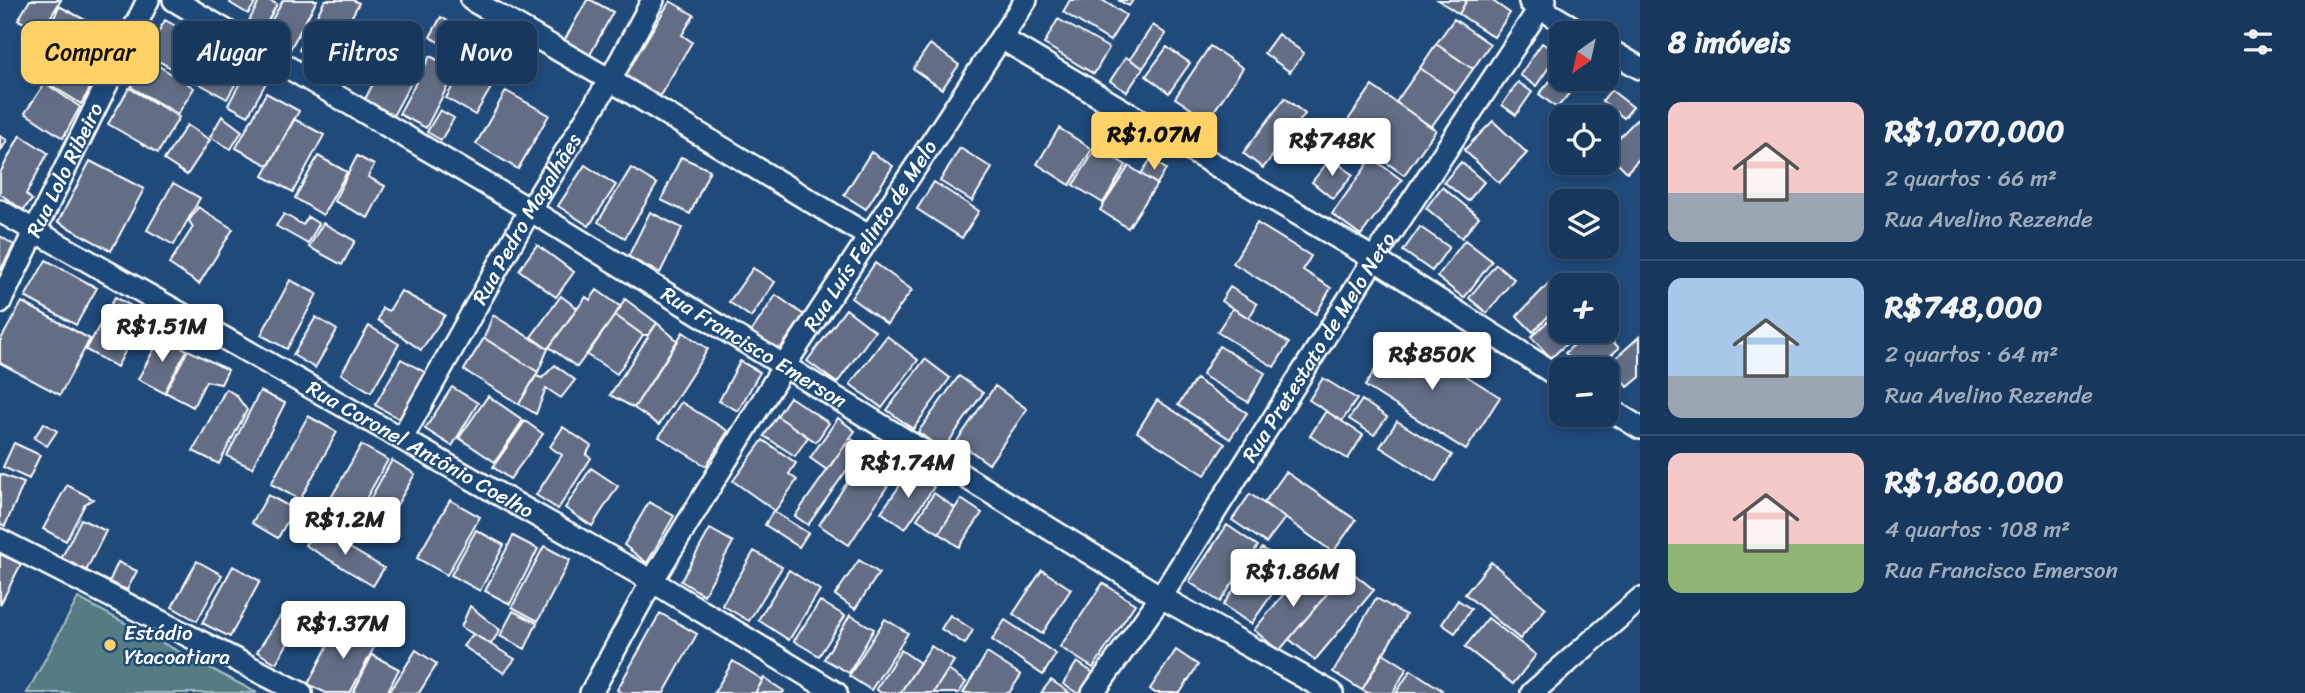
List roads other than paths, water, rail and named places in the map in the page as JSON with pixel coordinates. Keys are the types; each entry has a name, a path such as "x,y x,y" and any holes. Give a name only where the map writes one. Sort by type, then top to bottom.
{"street":[{"name":"Rua Lolo Ribeiro","path":"0,302 148,0"},
{"name":"Rua Francisco Emerson","path":"174,0 530,210 1161,597 1332,693"},
{"path":"472,0 870,237"},
{"name":"Rua Pedro Magalhães","path":"402,438 530,210 610,80 653,0"},
{"name":"Rua Luís Felinto de Melo","path":"591,693 652,582 784,366 1026,0"},
{"path":"1538,3 1564,21"},
{"name":"Rua Pretestato de Melo Neto","path":"1093,693 1161,597 1538,3"},
{"path":"1001,38 1374,260 1549,370"},
{"path":"1619,56 1640,68"},
{"name":"Rua Coronel Antônio Coelho","path":"0,211 652,582 836,693"},
{"path":"1619,415 1640,428"},
{"path":"0,540 190,634 301,693"},
{"path":"1532,693 1640,599"}],"place":[{"name":"Estádio Ytacoatiara","path":"110,645"}]}
